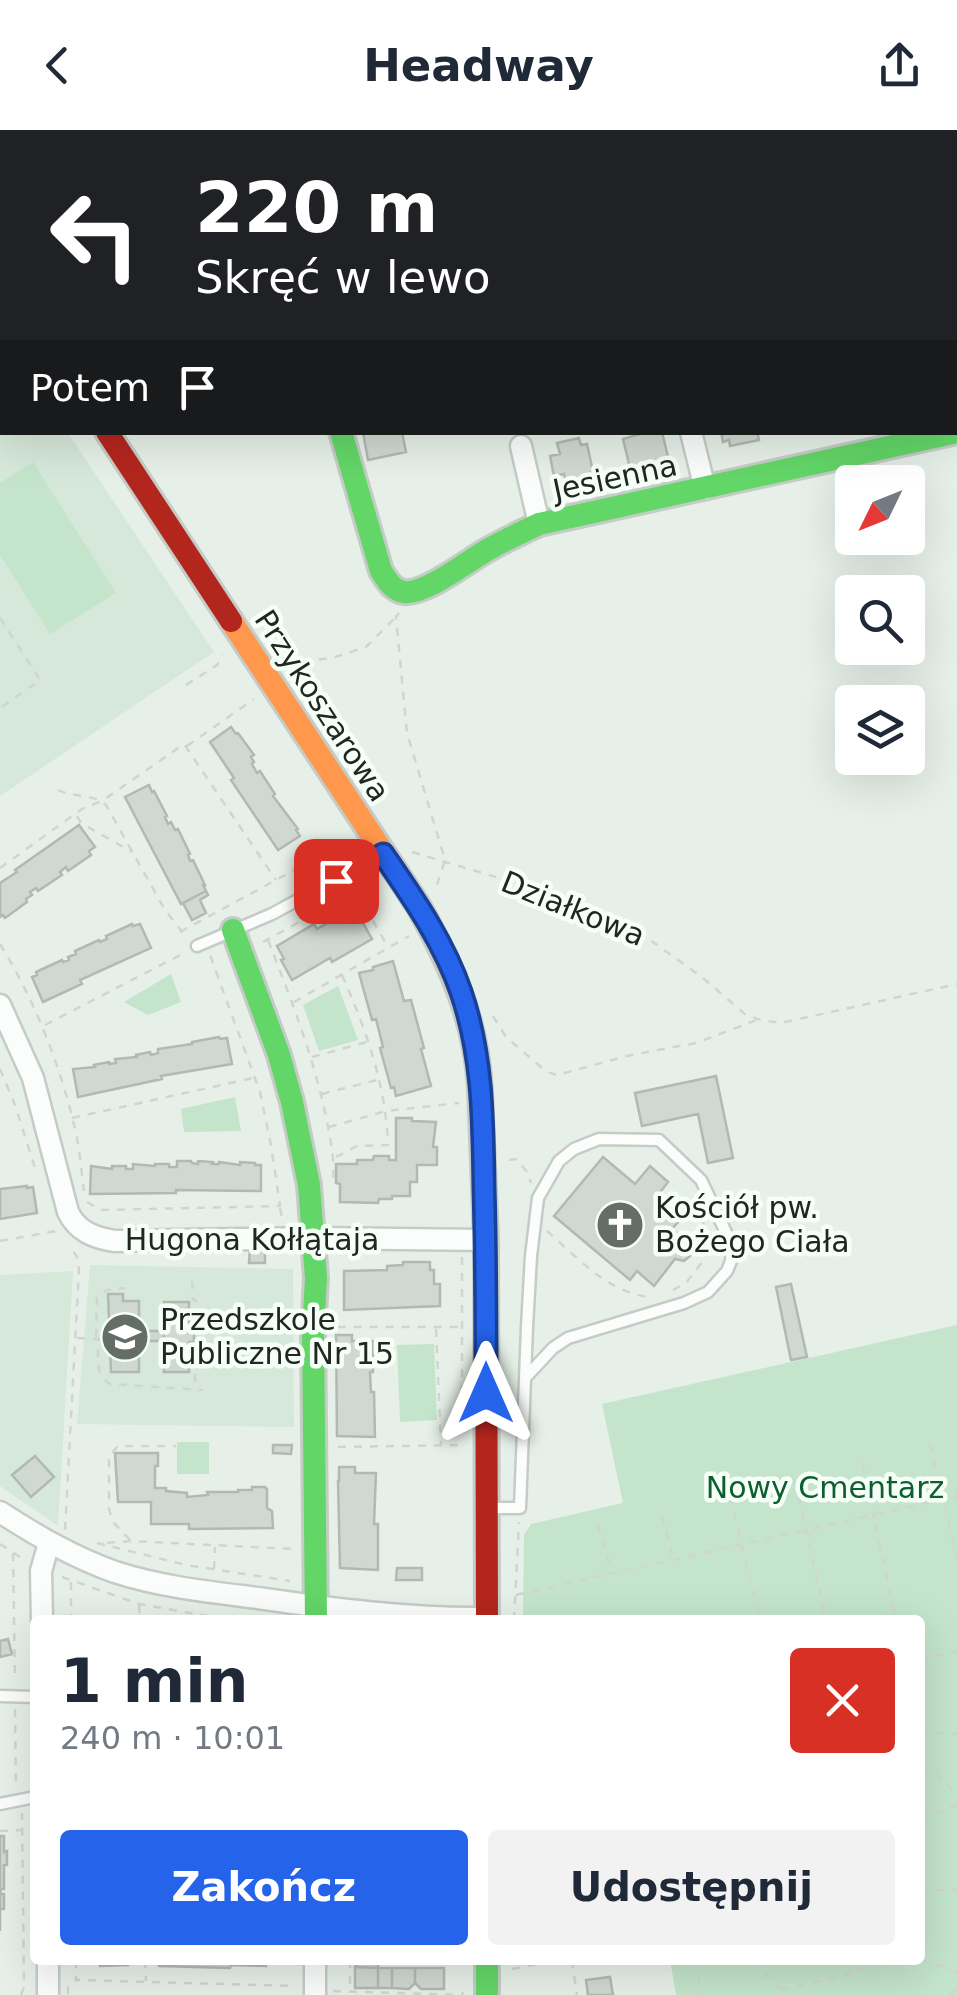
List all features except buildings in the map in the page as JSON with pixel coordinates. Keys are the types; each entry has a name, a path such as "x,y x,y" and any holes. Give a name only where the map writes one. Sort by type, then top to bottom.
{"street":[{"name":"Przykoszarowa","path":"108,435 380,857 419,907 461,991 472,1029 481,1094 475,1240 487,1615"},
{"path":"342,435 380,571 392,587 416,592"},
{"path":"692,435 704,489"},
{"name":"Jesienna","path":"416,592 539,524 704,489 874,442 932,435"},
{"path":"521,446 539,524"},
{"path":"238,941 280,1055 309,1185 316,1278 316,1613"},
{"name":"Hugona Kołłątaja","path":"0,1004 33,1078 72,1221 95,1237 115,1241 475,1240"},
{"path":"0,1512 56,1538 77,1556 118,1572 316,1613 384,1615"},
{"path":"42,1615 41,1571 56,1538"},
{"path":"48,1965 48,1995"},
{"path":"315,1965 315,1992"},
{"path":"487,1995 497,1965"}],"lane":[{"path":"201,945 238,941 272,914 380,857"},
{"path":"486,1508 520,1508 527,1327 538,1198 559,1161 574,1149 599,1139 659,1140 702,1180 732,1244 727,1271 708,1292 684,1303 568,1338 526,1377"},
{"path":"0,1696 30,1697"},
{"path":"0,1804 30,1798"}],"path":[{"path":"257,663 300,663 366,647 416,592"},
{"path":"396,617 408,733 446,860 435,892"},
{"path":"0,618 40,680 0,708"},
{"path":"186,685 217,665 242,640"},
{"path":"0,868 75,814 255,698"},
{"path":"180,932 276,880 186,746"},
{"path":"0,944 42,1026 72,1118 85,1201 101,1210 280,1206 272,1145 255,1077 201,945 180,932 102,800 58,790"},
{"path":"75,814 81,823 134,852"},
{"path":"238,941 268,940 375,880 380,857 348,830"},
{"name":"Działkowa","path":"276,880 349,840 380,857 446,860 635,928 704,978 740,1010 759,1020"},
{"path":"356,891 388,948"},
{"path":"407,926 416,941 410,935 407,926"},
{"path":"292,1003 410,935"},
{"path":"268,940 321,1094 334,1157 333,1182"},
{"path":"42,1026 201,945"},
{"path":"334,1157 357,1146 388,1146 386,1111 378,1079 342,975"},
{"path":"488,1010 506,1037 547,1072 556,1074 696,1043 759,1020 780,1022 957,984"},
{"path":"311,1058 368,1042"},
{"path":"72,1118 255,1077"},
{"path":"321,1094 378,1079"},
{"path":"328,1128 386,1111 461,1103"},
{"path":"516,1159 524,1170"},
{"path":"671,1291 686,1283 710,1252 708,1234 696,1206"},
{"path":"534,1221 624,1293 655,1298"},
{"path":"0,1242 58,1231"},
{"path":"462,1395 461,1261 475,1240"},
{"path":"56,1538 76,1338 77,1257"},
{"path":"192,1281 196,1300 195,1389"},
{"path":"125,1288 107,1290 97,1298 100,1376 110,1384 203,1390"},
{"path":"341,1327 463,1327"},
{"path":"436,1327 440,1446"},
{"path":"76,1338 96,1339"},
{"path":"930,1444 957,1557"},
{"path":"323,1447 466,1445"},
{"path":"131,1542 113,1522 109,1510 109,1456 118,1446 176,1446"},
{"path":"862,1463 895,1615"},
{"path":"795,1480 825,1615"},
{"path":"516,1596 957,1496"},
{"path":"730,1497 759,1615"},
{"path":"514,1615 520,1508"},
{"path":"662,1516 674,1560"},
{"path":"598,1524 612,1574"},
{"path":"71,1615 71,1581 80,1539 214,1571 316,1581"},
{"path":"0,1544 14,1553 16,1793 22,1810 22,1995"},
{"path":"101,1544 300,1549"},
{"path":"214,1571 216,1545"},
{"path":"139,1604 140,1615"},
{"path":"925,1658 957,1650"},
{"path":"925,1732 957,1734"},
{"path":"925,1770 937,1775 957,1795"},
{"path":"925,1817 957,1806"},
{"path":"0,1832 22,1830"},
{"path":"925,1890 957,1890"},
{"path":"925,1961 957,1972"},
{"path":"76,1965 76,1980"},
{"path":"145,1965 146,1982"},
{"path":"350,1965 350,1993"},
{"path":"573,1965 578,1995"},
{"path":"697,1965 702,1995"},
{"path":"758,1965 787,1995"},
{"path":"781,1990 831,1980 869,1965"},
{"path":"68,1995 68,1987 76,1980 462,1995 465,1985"},
{"path":"950,1995 957,1988"}],"shaded area":[{"path":"0,435 69,435 214,652 0,796"},
{"path":"90,1265 293,1269 294,1427 77,1424"},
{"path":"73,1271 58,1526 0,1486 0,1275"}],"green space":[{"path":"33,462 116,593 50,634 0,555 0,483"},
{"path":"171,974 181,1002 148,1015 124,1002"},
{"path":"338,986 358,1040 319,1051 303,1005"},
{"path":"235,1097 241,1131 184,1132 181,1109"},
{"name":"Nowy Cmentarz","path":"957,1325 957,1995 676,1995 671,1965 925,1965 925,1615 523,1615 524,1535 531,1524 623,1503 602,1404"},
{"path":"434,1344 437,1420 400,1422 397,1345"},
{"path":"177,1442 209,1442 209,1474 177,1474"}],"traffic: fast":[{"path":"342,435 381,571 393,587 404,592 435,583 539,524 943,435"},
{"path":"233,930 279,1055 309,1185 316,1278 316,1615"},
{"path":"487,1965 487,1995"}],"traffic: slow":[{"path":"231,621 431,929 468,1017 480,1089"}],"traffic: jam":[{"path":"109,435 231,621"},
{"path":"480,1089 486,1240 487,1615"}],"place":[{"name":"Kościół pw. Bożego Ciała","path":"620,1225"},
{"name":"Przedszkole Publiczne Nr 15","path":"125,1337"}],"route":[{"path":"336,881 383,854 419,907 461,991 479,1068 484,1142 486,1393"}]}
